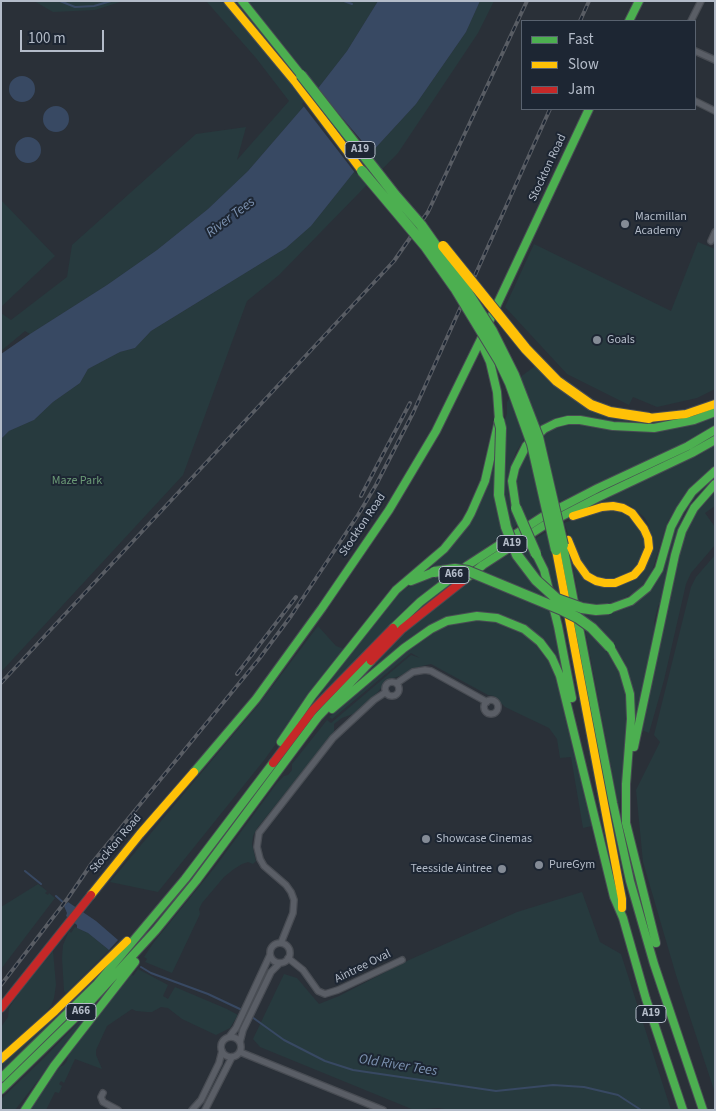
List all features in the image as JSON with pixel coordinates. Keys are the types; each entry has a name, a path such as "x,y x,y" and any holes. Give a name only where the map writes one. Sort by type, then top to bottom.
{"main road":[{"name":"A19","path":"228,1 296,83 362,171 426,247 455,288 489,343 510,383 529,435 562,545 630,881 654,964 703,1110"},
{"name":"A19","path":"242,1 421,225 480,311 505,355 521,390 538,437 550,490"},
{"path":"632,20 638,1"},
{"name":"Stockton Road","path":"1,1008 140,834 256,699 322,608 389,510 436,431 589,110"},
{"path":"421,225 440,243 526,349 557,381 592,405 610,412 649,418 686,414 715,404"},
{"name":"A19","path":"480,331 481,342 490,362 497,392 501,428 499,495 506,527 517,555 536,580 557,599 582,608 596,610 609,609 631,601 647,588 655,578 670,526 680,510 692,492 715,471"},
{"name":"A66","path":"585,773 580,733 558,626 544,570 516,508 512,487 515,468 526,446 534,436 544,429 568,420 580,420 613,426 654,428 694,420 715,412"},
{"name":"A19","path":"252,792 263,768 312,696 381,608 400,585 444,549 472,513 485,481 499,420"},
{"name":"A66","path":"1,1078 97,984 185,879 313,710 405,616 442,584 489,550 542,517 688,446 715,430"},
{"name":"A66","path":"1,1090 71,1022 156,930 196,881 293,750 337,695 402,629 456,584 543,526 715,440"},
{"name":"A19","path":"627,773 635,744 675,555 682,531 694,508 715,484"},
{"name":"A66","path":"543,526 597,508 613,506 623,508 632,513 644,529 648,538 649,548 641,567 634,575 625,580 616,583 605,583 587,576 562,545 550,490"},
{"name":"A19","path":"562,545 580,683 622,899 623,918 646,999 683,1110"},
{"name":"A19","path":"381,608 405,585 419,577 434,572 455,569 468,571 578,618 592,628 610,648 623,670 630,694 631,719 626,823 662,969 668,1005"},
{"name":"A66","path":"293,750 359,684 439,624 457,618 487,616 506,620 524,629 540,642 552,658 560,676 614,896 623,918"},
{"name":"A19","path":"635,863 644,926"},
{"name":"A66","path":"1,1059 55,1011 152,919"},
{"name":"A66","path":"18,1110 41,1084 132,965 156,930"},
{"path":"24,1110 41,1084"}],"street":[{"path":"692,20 701,1"},
{"path":"696,50 715,60"},
{"path":"696,102 715,111"},
{"path":"711,241 715,232"},
{"path":"281,943 293,913 294,900 286,885 264,866 260,859 257,846 259,833 333,738 349,722 386,692 385,688 388,684 392,682 396,684 413,672 431,671 487,702"},
{"path":"386,692 391,696 398,694 399,690 396,684"},
{"path":"192,1110 201,1100 219,1063 223,1041 236,1028 270,955 271,948 281,943 288,947 288,958 271,972 243,1030 240,1052"},
{"path":"270,955 272,959 280,963"},
{"name":"Aintree Oval","path":"288,958 303,970 318,991 325,994 332,993 402,960"},
{"path":"229,1037 237,1038 240,1042"},
{"path":"222,1051 227,1056 232,1057"},
{"path":"205,1110 232,1057 240,1052"},
{"path":"240,1052 383,1110"},
{"path":"103,1093 101,1097 103,1102 118,1110"}],"green space":[{"path":"34,1 123,1 95,10 53,12"},
{"path":"206,1 378,1 347,51 305,105 248,171 208,209 157,250 107,285 30,334 25,331 1,351 1,313 11,320 67,277 72,245 196,134 246,127 237,160 289,101 256,58"},
{"name":"Maze Park","path":"480,1 494,1 478,33 398,153 279,275 247,301 183,475 1,672 1,439 9,431 34,420 53,402 80,383 88,369 120,352 135,348 151,331 286,248 311,226 358,167 416,104 466,32"},
{"path":"1,200 55,256 1,307"},
{"name":"Goals","path":"698,242 715,249 715,389 697,398 657,407 633,397 629,405 567,374 505,307 534,244 671,311"},
{"path":"535,366 574,399 662,421 661,424 548,422 539,427 519,378"},
{"path":"510,397 525,438 516,452 509,474 508,492 518,524 511,530 502,497 504,422 507,414 507,402"},
{"path":"715,414 715,425 681,445 559,502 541,434 556,426 574,423 617,429"},
{"path":"715,442 715,466 694,484 668,521 652,571 646,581 637,591 615,603 601,606 580,604 573,562 579,572 626,583 653,539 645,518 631,506 609,501 593,505"},
{"path":"528,447 543,511 526,521 515,483 518,466"},
{"path":"494,450 504,534 458,567 419,573 453,543"},
{"path":"715,476 695,498 684,514 672,546 662,601 658,606 654,622 656,629 633,738 626,670 584,620 583,614 610,613 624,609 644,596 686,505"},
{"path":"715,487 715,506 705,513 715,527 715,545 691,573 686,584 664,680 649,733 642,730 684,531 697,507"},
{"path":"619,510 630,517 645,536 645,554 633,572 618,578 603,579 589,572 584,567 564,523 598,511"},
{"path":"548,531 560,595 552,588 533,540"},
{"path":"527,544 541,575 542,580 518,549"},
{"path":"511,553 519,567 550,599 550,603 481,572"},
{"path":"715,555 715,657 713,660 715,661 715,1093 676,975 643,862 636,790 660,742 654,735 691,587 696,577"},
{"path":"451,572 319,700 316,698 398,594 418,580"},
{"path":"474,577 551,611 565,678 526,626 460,615 351,689 411,626"},
{"path":"479,619 497,621 515,628 536,642 555,670 592,826 583,828 571,757 560,758 557,739 549,728 505,707 494,696 488,695 431,664 422,666 387,680 378,692 353,714 342,718 334,724 334,732 258,827 253,836 252,844 256,861 253,864 248,862 242,864 234,869 224,877 202,903 199,909 200,914 172,973 145,962 147,959 144,957 154,942 215,867 277,783 292,770 292,764 327,720 331,723 411,655 420,658 411,653 332,719 329,717 376,674 404,652 440,629 458,622"},
{"path":"318,626 336,646 344,649 265,759 158,892 110,882 259,704"},
{"path":"585,629 595,637 616,661 627,691 628,730 619,809"},
{"path":"38,884 47,891 45,893 48,895 49,893 55,898 1,969 1,907"},
{"path":"582,892 600,942 621,954 671,1110 451,1110 438,1108 414,1110 260,1047 253,1039 284,974 297,978 319,1004 339,996 409,960 517,912"},
{"path":"75,927 88,933 109,950 66,993 64,991 63,945 69,931 71,933"},
{"path":"53,951 56,985 51,1006 44,1015 1,1053 1,1027 8,1017 9,1008"},
{"path":"138,969 168,985 163,996 168,999 175,987 238,1015 230,1028 216,1035 182,1019 168,1008 161,1007 152,1012 132,1009 107,1026 96,1050 96,1055 102,1069 75,1059 64,1083 61,1081 59,1084 62,1086 59,1093 55,1092 46,1110 30,1110 59,1067 67,1061 68,1055 131,974 133,976"},
{"path":"103,971 1,1075 1,1065"},
{"path":"103,997 15,1110 1,1110 1,1099"}],"water":[{"name":"River Tees","path":"378,1 480,1 466,32 416,104 358,167 311,226 286,248 151,331 135,348 120,352 88,369 80,383 53,402 34,420 9,431 1,439 1,354 157,250 208,209 248,171 305,105 347,51"},
{"path":"22,76 31,80 35,89 31,98 22,102 13,98 9,89 13,80"},
{"path":"56,106 65,110 69,119 65,128 56,132 47,128 43,119 47,110"},
{"path":"28,137 37,141 41,150 37,159 28,163 19,159 15,150 19,141"},
{"path":"68,902 96,921 118,940 109,950 88,933 77,928 77,925 66,916 67,913 64,906"}],"pier":[{"path":"316,87 373,154 356,174 302,104"}],"waterway":[{"path":"60,1 75,7 94,6 111,1"},
{"path":"344,1 352,4"},
{"name":"Old River Tees","path":"25,871 41,884"},
{"name":"Old River Tees","path":"56,896 66,905"},
{"name":"Old River Tees","path":"141,967 151,973 208,994 242,1010"},
{"name":"Old River Tees","path":"252,1017 284,1040 325,1061 353,1070 496,1091 553,1085 584,1087 618,1095 641,1110"}],"railway":[{"path":"1,683 394,261 428,212 527,1"},
{"path":"580,20 589,1"},
{"path":"1,985 68,898 92,863 259,659 291,616 358,515 376,485 413,413 550,110"},
{"path":"361,496 410,403"},
{"path":"237,674 296,597"}],"traffic: fast":[{"path":"242,1 301,75"},
{"path":"630,20 639,1"},
{"path":"301,75 395,195 421,225 457,276 492,331 514,375 538,437 563,545"},
{"path":"487,326 589,110"},
{"path":"362,171 426,247 455,288 500,362 510,383 532,444 556,550"},
{"path":"194,772 256,699 322,608 389,510 436,431 482,337"},
{"path":"281,742 312,696 396,590 444,549 471,513 485,481 499,420 497,392 490,362 481,342"},
{"path":"516,508 512,481 515,468 526,446 544,429 556,423 580,420 613,426 654,428 694,420 715,412"},
{"path":"499,420 501,428 499,495 506,527 517,555 536,580 557,599 582,608 609,609"},
{"path":"393,628 420,602 468,565 542,517 598,488 688,446 715,430"},
{"path":"464,580 483,565 543,526 715,440"},
{"path":"609,609 631,601 647,588 659,569 671,527 680,510 692,492 715,471"},
{"path":"634,747 675,555 682,531 694,508 715,484"},
{"path":"516,508 536,554"},
{"path":"563,545 630,881 654,964 703,1110"},
{"path":"536,554 544,570 558,626 572,698"},
{"path":"434,572 455,569 468,571 562,610 592,628 610,647"},
{"path":"411,581 434,572"},
{"path":"332,709 404,648 431,629 447,621 477,616 497,618 524,629 540,642 552,658 560,676 614,897 623,918 646,999 683,1110"},
{"path":"610,647 623,670 630,694 631,719 626,784 626,823 656,943"},
{"path":"1,1090 78,1015 156,930 196,881 318,717 371,661"},
{"path":"1,1078 97,984 185,879 273,763"},
{"path":"25,1110 54,1066 135,962"}],"traffic: slow":[{"path":"228,1 296,83 362,171"},
{"path":"443,246 526,349 557,381 591,405 610,412 649,418"},
{"path":"649,418 686,414 715,404"},
{"path":"568,540 577,562 587,576 605,583 615,583 634,575 641,567 649,548 648,538 644,529 632,513 623,508 613,506 602,507 573,516"},
{"path":"556,550 622,899 622,908"},
{"path":"91,895 140,834 194,772"},
{"path":"1,1059 55,1011 127,941"}],"traffic: jam":[{"path":"371,661 402,629 464,580"},
{"path":"273,763 313,710 393,628"},
{"path":"1,1008 91,895"}],"place":[{"name":"Macmillan Academy","path":"625,224"},
{"name":"Goals","path":"597,340"},
{"name":"Showcase Cinemas","path":"426,839"},
{"name":"PureGym","path":"539,865"},
{"name":"Teesside Aintree","path":"502,869"}]}
